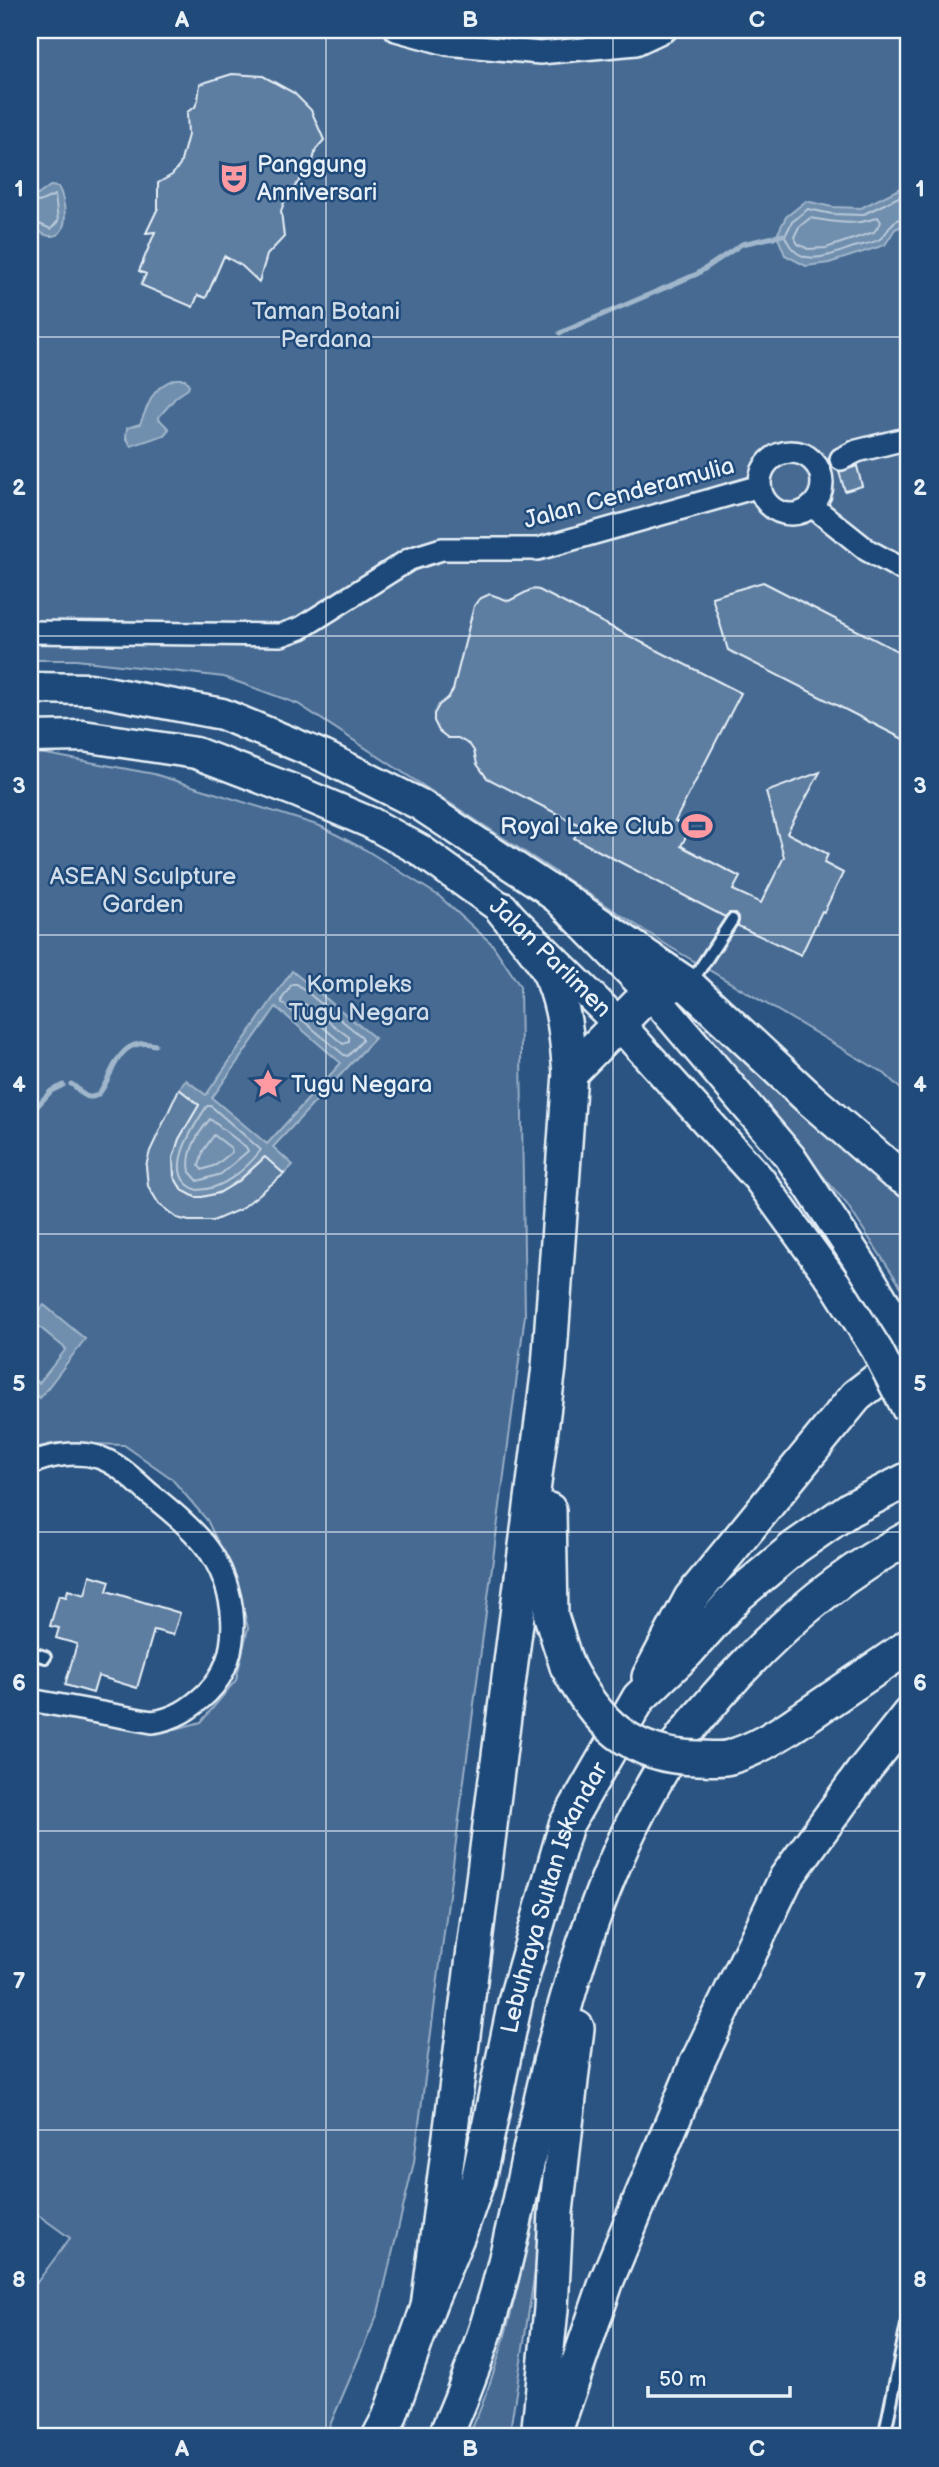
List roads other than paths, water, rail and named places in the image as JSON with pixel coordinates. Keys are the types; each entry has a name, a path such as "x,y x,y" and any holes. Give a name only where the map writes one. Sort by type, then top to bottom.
{"main road":[{"path":"552,892 686,984 809,1098 893,1171 909,1181"},
{"path":"428,2307 549,1367 570,1073 564,1025 553,980 537,954 502,909"},
{"path":"570,1073 650,992 686,984"},
{"path":"639,1698 657,1658 691,1598 856,1396 909,1355"},
{"path":"549,1367 551,1616 566,1666 582,1696 599,1718 646,1749 680,1758 727,1759 766,1742 909,1646"},
{"name":"Lebuhraya Sultan Iskandar","path":"379,2437 389,2418 428,2307 478,2180 516,1998 566,1825 639,1698 687,1653 738,1595 794,1548 849,1509 909,1479"},
{"name":"Lebuhraya Sultan Iskandar","path":"445,2437 458,2408 497,2293 552,2053 576,1967 588,1929 645,1801 680,1740 746,1663 784,1626 845,1578 909,1538"},
{"path":"554,2437 607,2280 696,2065 786,1878 865,1769 909,1714"},
{"path":"538,2437 551,2309 555,2212 578,2023 645,1801"}],"street":[{"path":"396,30 447,44 540,53 636,44 666,30"},
{"path":"841,459 857,451 909,438"},
{"path":"782,453 799,453 814,461 822,478 822,489 812,506 800,513 786,514 774,509 765,499 760,486 768,462 782,453"},
{"name":"Jalan Cenderamulia","path":"30,632 281,635 301,628 410,559 442,549 538,549 760,486"},
{"path":"812,506 867,551 909,573"},
{"name":"Jalan Parlimen","path":"30,688 90,689 222,714 323,755 419,804 552,892 650,992 790,1157 861,1264 909,1344"},
{"name":"Jalan Parlimen","path":"30,737 83,736 196,753 370,823 420,850 502,909 618,1023 759,1179 836,1285 877,1350 909,1412"},
{"path":"759,1179 790,1157"},
{"path":"30,1464 43,1458 77,1455 98,1457 123,1471 172,1512 206,1546 231,1603 233,1622 230,1655 215,1685 195,1705 172,1719 152,1722 30,1700"}],"lane":[{"path":"686,984 732,920"},
{"path":"30,1652 45,1657"},
{"path":"884,2437 909,2315"}],"water":[{"path":"909,184 909,223 895,229 885,245 829,263 806,266 785,255 777,235 786,217 806,201 832,207 861,208"},
{"path":"50,186 58,187 61,192 65,216 62,231 50,236 30,225 30,193 38,195"},
{"path":"175,379 185,379 189,385 158,418 169,429 164,435 131,446 126,437 127,428 140,424 156,391"},
{"path":"292,971 375,1038 273,1147 293,1165 284,1174 264,1157 223,1190 211,1196 199,1197 188,1194 179,1185 173,1172 173,1162 177,1142 199,1105 179,1089 186,1080 206,1095","holes":["276,1007 341,1063 267,1144 212,1098"]},
{"path":"44,1305 85,1339 40,1398 30,1389 30,1376 39,1383 66,1349 37,1325 30,1333 30,1320"}],"waterway":[{"path":"560,333 697,274 742,244 783,235"},
{"path":"71,1084 86,1096 97,1095 119,1057 128,1048 139,1044 155,1045"},
{"path":"30,1114 51,1091 63,1085"}],"place":[{"name":"Panggung Anniversari","path":"234,178"},
{"name":"Royal Lake Club","path":"697,826"},
{"name":"Tugu Negara","path":"268,1084"}],"park label":[{"name":"Taman Botani Perdana","path":"326,325"},
{"name":"ASEAN Sculpture Garden","path":"143,890"},
{"name":"Kompleks Tugu Negara","path":"359,998"}]}
